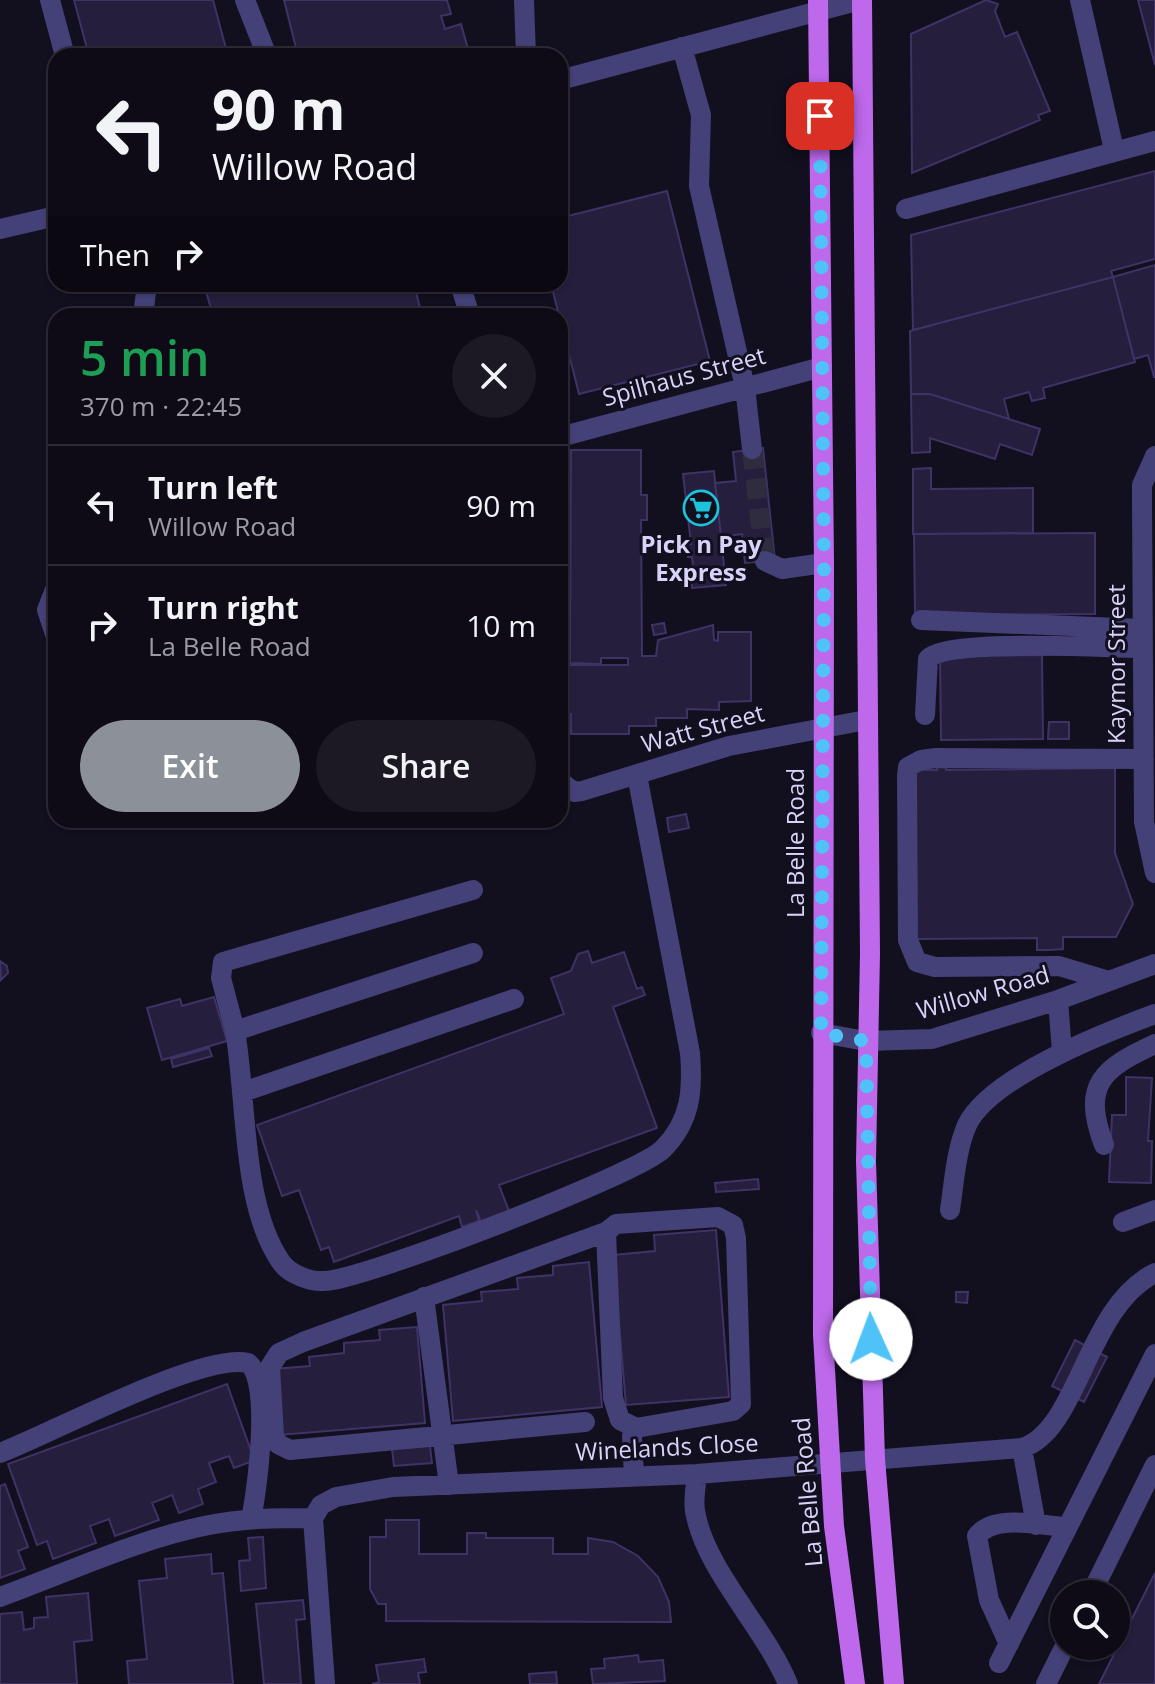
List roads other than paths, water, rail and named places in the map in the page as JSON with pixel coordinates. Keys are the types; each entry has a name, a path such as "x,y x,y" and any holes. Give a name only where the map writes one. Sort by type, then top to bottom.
{"main road":[{"path":"861,0 870,953 866,1041 868,1250 875,1459 894,1684"},
{"name":"La Belle Road","path":"818,5 824,563 823,1335 830,1464 855,1684"}],"street":[{"path":"50,0 63,48"},
{"path":"245,0 264,48"},
{"path":"524,0 526,48"},
{"path":"568,78 818,5 861,0"},
{"path":"1080,0 1114,150"},
{"path":"682,47 701,115 699,186 745,387 752,449"},
{"path":"906,209 1155,141"},
{"path":"0,229 48,218"},
{"name":"Spilhaus Street","path":"568,435 822,367"},
{"name":"Kaymor Street","path":"1155,456 1142,485 1147,771 1144,822 1155,873"},
{"path":"765,561 782,569 824,563"},
{"path":"921,620 1143,639"},
{"path":"925,715 928,659 942,650 1143,639"},
{"name":"Watt Street","path":"568,787 574,792 582,791 729,746 866,720"},
{"path":"1109,981 1059,966 935,967 917,962 908,940 908,767 914,762 936,758 1147,771"},
{"path":"473,890 223,962 221,978 235,1031 246,1143 264,1223 281,1262 293,1273 323,1281 433,1247 612,1179 662,1151 686,1116 693,1088 678,982 637,775"},
{"path":"235,1031 473,953"},
{"name":"Willow Road","path":"821,1033 866,1041 932,1039 1058,1000 1155,964"},
{"path":"243,1092 514,999"},
{"path":"1058,1000 1062,1052"},
{"path":"950,1210 963,1141 978,1108 1062,1052 1155,1014"},
{"path":"1104,1145 1093,1106 1102,1077 1120,1060 1155,1044"},
{"path":"1123,1222 1155,1210"},
{"path":"585,1422 290,1450 278,1444 273,1424 270,1367 279,1353 606,1232 616,1224 718,1217 733,1225 736,1238 740,1408 636,1428 620,1420 613,1398 606,1232"},
{"path":"1036,1525 1022,1448 1045,1434 1061,1411 1093,1342 1122,1297 1155,1273"},
{"path":"424,1297 449,1485"},
{"path":"999,1663 1155,1354"},
{"path":"0,1453 54,1432 119,1400 214,1364 248,1363 256,1374 261,1429 261,1468 251,1519"},
{"path":"634,1477 632,1436 636,1428"},
{"name":"Winelands Close","path":"313,1518 321,1505 336,1497 393,1487 697,1474 1022,1448"},
{"path":"1098,1580 1155,1465"},
{"path":"697,1474 694,1508 700,1533 735,1595 771,1647 788,1684"},
{"path":"0,1597 181,1532 251,1519 313,1518 325,1684"},
{"path":"1009,1644 989,1600 977,1536 984,1528 998,1523 1067,1527"},
{"path":"1046,1684 1058,1660"}],"tunnel":[{"path":"752,449 765,561"}],"place":[{"name":"Pick n Pay Express","path":"701,508"}]}
